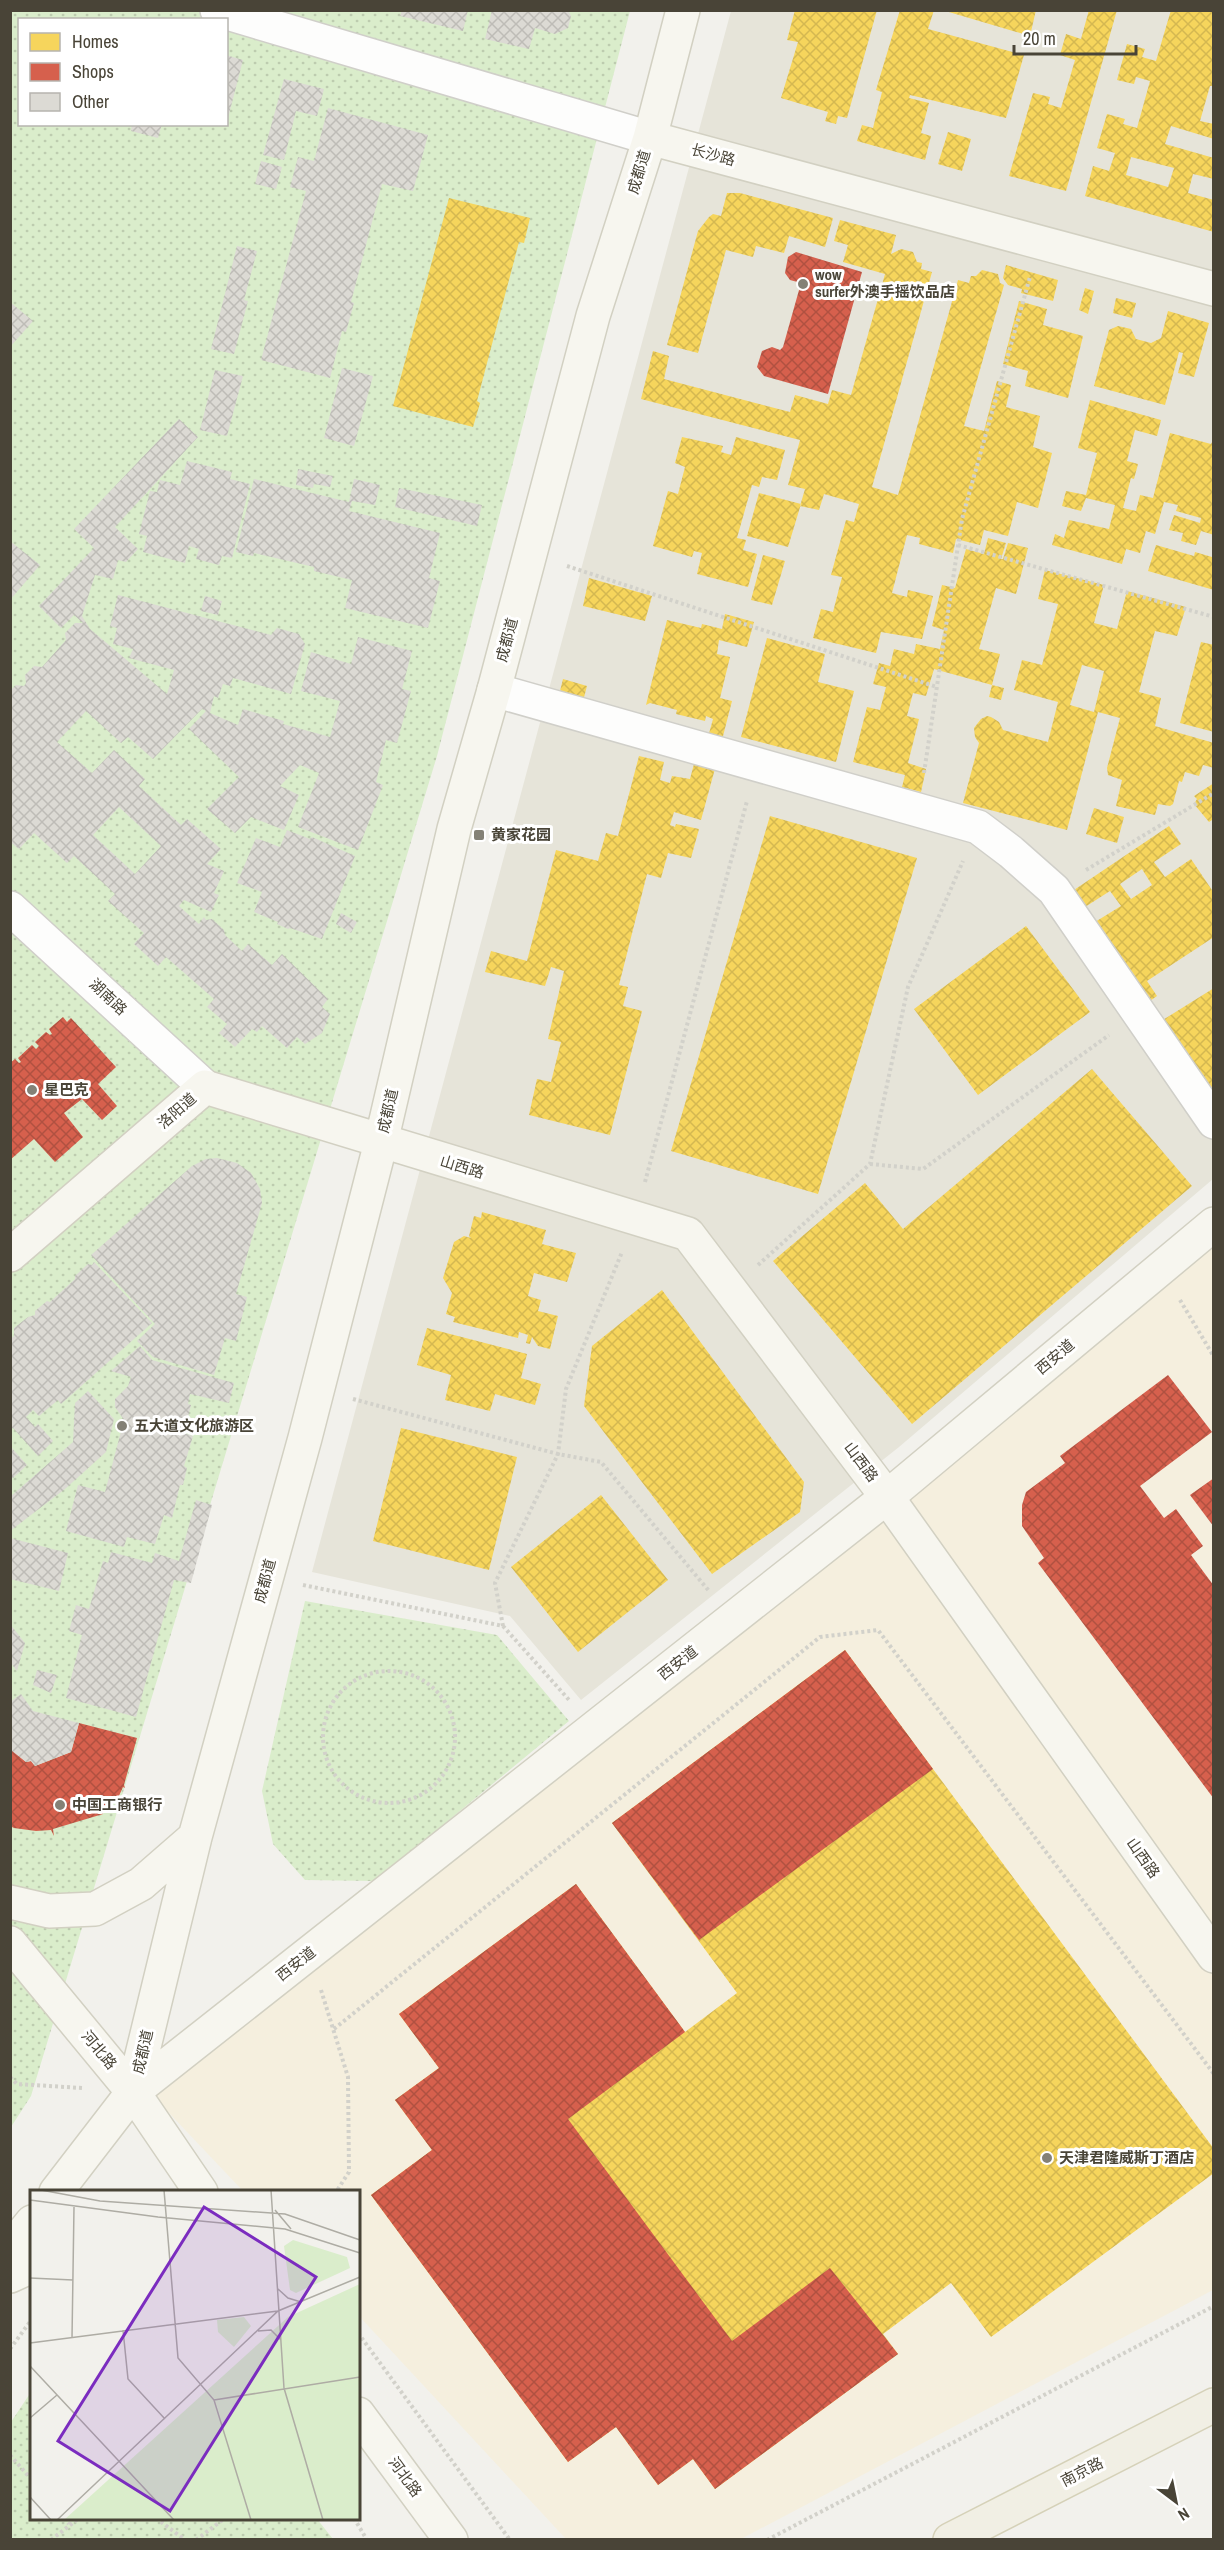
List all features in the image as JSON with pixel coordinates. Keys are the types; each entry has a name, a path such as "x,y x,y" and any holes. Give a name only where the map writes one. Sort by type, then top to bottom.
{"main road":[{"name":"南京路","path":"950,2540 1214,2405"}],"street":[{"name":"长沙路","path":"217,10 650,138 1214,289"},
{"name":"成都道","path":"58,2190 134,2092 195,1837 317,1390 381,1142 454,829 494,690 593,316 650,138 683,10"},
{"path":"494,690 978,827 1011,852 1054,890 1214,1122"},
{"name":"湖南路","path":"10,908 205,1087"},
{"name":"洛阳道","path":"10,1255 205,1087 381,1142"},
{"name":"山西路","path":"381,1142 688,1234 887,1497 1214,1956"},
{"name":"西安道","path":"134,2092 887,1497 1214,1224"},
{"path":"10,1902 49,1911 95,1909 141,1884 195,1837"},
{"name":"河北路","path":"10,1943 134,2092 200,2190"},
{"path":"10,2249 30,2224"},
{"path":"10,2276 30,2267"},
{"name":"河北路","path":"360,2418 451,2540"}],"path":[{"path":"919,810 962,519 1040,243"},
{"path":"958,545 1214,617"},
{"path":"529,554 937,687"},
{"path":"1054,890 1214,793"},
{"path":"730,1290 870,1164 908,987 978,827"},
{"path":"870,1164 922,1169 1138,1013"},
{"path":"1161,1268 1214,1357"},
{"path":"317,1390 558,1454 601,1462 733,1620"},
{"path":"266,1578 503,1626 595,1728"},
{"path":"334,2029 820,1637 878,1630 1214,2074"},
{"path":"381,1671 402,1672 422,1680 438,1693 450,1710 455,1731 454,1752 446,1771 431,1788 411,1799 389,1803 366,1799 347,1788 332,1771 324,1750 323,1727 331,1705 344,1689 361,1677 381,1671"},
{"path":"301,1960 322,1992 348,2077 349,2172 337,2190"},
{"path":"10,2077 17,2084 134,2092"},
{"path":"767,2540 1214,2306"},
{"path":"10,2349 30,2322"},
{"path":"360,2336 510,2540"},
{"path":"10,2455 30,2478"},
{"path":"66,2520 69,2524"},
{"path":"51,2540 76,2520"},
{"path":"159,2520 185,2540"},
{"path":"196,2540 222,2520"},
{"path":"355,2520 367,2540"}],"shaded area":[{"path":"731,11 1213,11 1213,1179 899,1447 581,1700 510,1616 312,1572"},
{"path":"1213,1248 1213,2290 741,2539 566,2539 360,2317 360,2190 242,2190 152,2095"}],"green space":[{"name":"五大道文化旅游区","path":"11,11 630,11 437,756 31,2096 11,2127"},
{"path":"305,1601 497,1635 569,1721 375,1881 305,1880 273,1844 262,1791"},
{"path":"30,2394 30,2520 318,2520 333,2539 11,2539 11,2422"}],"building: Homes":[{"path":"795,10 877,10 847,118 838,116 836,124 825,121 828,112 781,98 798,42 787,40"},
{"path":"900,10 934,10 928,29 1024,55 1006,118 910,95 909,98 929,103 921,133 931,136 925,160 857,141 862,125 873,128 882,92 876,90"},
{"path":"942,10 1036,10 1030,36"},
{"path":"1089,10 1117,10 1066,191 1009,176 1033,93 1050,97 1048,104 1061,108 1075,60 1060,55 1066,34 1081,39"},
{"path":"1171,10 1214,10 1214,86 1210,86 1200,121 1214,124 1214,139 1171,126 1165,144 1214,158 1214,179 1193,174 1188,193 1214,200 1214,232 1085,196 1093,166 1109,171 1115,153 1097,148 1107,114 1125,119 1123,124 1137,128 1150,81 1136,77 1134,84 1117,80 1127,44 1145,49 1142,57 1156,61","holes":["1131,157 1174,168 1168,187 1126,175"]},
{"path":"948,132 971,139 962,171 938,164"},
{"path":"727,193 740,193 833,218 825,247 789,236 784,253 756,246 753,257 726,250 698,353 667,345 698,231 713,214 721,216"},
{"path":"449,198 530,218 524,243 519,242 477,401 480,403 473,427 393,406"},
{"path":"840,220 896,235 891,254 901,249 913,252 917,262 922,263 921,269 932,272 872,487 898,495 958,280 969,283 971,276 976,276 982,270 998,274 1000,283 1004,285 964,426 984,431 997,381 1011,385 1006,407 1040,416 1033,447 1052,453 1038,508 1017,502 1008,536 984,530 980,545 956,539 953,553 919,544 920,538 907,535 892,593 907,597 908,590 933,596 922,639 881,632 876,653 813,638 821,609 833,612 842,577 831,575 846,520 854,522 859,504 824,494 819,510 800,506 805,489 788,485 800,440 641,399 653,351 669,356 664,379 790,412 795,395 828,404 832,390 851,395 885,274 843,262 848,245 834,241"},
{"path":"1006,265 1058,280 1053,301 1021,293 1022,289 1008,285 1003,278"},
{"path":"1085,288 1094,291 1088,314 1079,310"},
{"path":"1116,298 1136,303 1132,318 1113,313"},
{"path":"1019,301 1047,309 1043,325 1083,336 1068,398 1025,386 1028,371 1003,364"},
{"path":"1168,311 1209,323 1194,377 1178,373 1183,353 1179,352 1165,405 1094,386 1109,330 1118,326 1131,329 1136,339 1151,343 1161,338"},
{"path":"1090,400 1161,420 1157,436 1135,430 1127,461 1138,464 1134,479 1131,478 1123,508 1136,511 1140,495 1153,498 1170,433 1211,444 1214,438 1214,535 1201,531 1196,545 1181,541 1183,533 1169,530 1174,515 1200,523 1201,518 1176,511 1178,505 1164,502 1155,534 1146,531 1140,553 1126,549 1122,564 1052,545 1055,534 1064,538 1069,520 1109,529 1115,505 1086,498 1081,511 1062,506 1066,491 1086,495 1097,453 1078,448"},
{"path":"682,437 723,446 721,452 731,455 736,437 785,450 777,480 762,477 759,487 752,485 737,538 746,540 743,550 757,554 748,587 697,574 702,553 694,551 692,557 653,546 668,491 678,494 685,467 675,463"},
{"path":"759,493 801,504 788,547 747,536"},
{"path":"988,538 1006,543 1001,559 1003,559 1008,543 1028,548 1016,594 996,588 979,649 1000,654 992,685 934,669 926,696 913,693 907,716 919,719 908,763 926,769 921,792 902,787 905,775 853,762 867,707 880,710 886,687 873,684 879,663 890,666 894,649 914,654 916,644 940,649 944,630 932,626 942,585 955,588 966,549 984,554"},
{"path":"1156,545 1194,556 1195,552 1212,557 1214,590 1148,571"},
{"path":"763,555 785,561 772,605 751,600"},
{"path":"1045,570 1104,585 1094,623 1117,629 1127,591 1186,607 1177,636 1155,631 1139,692 1161,698 1155,726 1214,743 1214,768 1203,765 1199,776 1185,772 1182,782 1179,781 1173,804 1170,806 1158,804 1155,815 1116,806 1122,780 1108,775 1107,768 1120,718 1098,712 1067,830 963,803 979,743 975,737 974,728 981,719 991,717 999,722 1003,730 1048,742 1058,702 1014,690 1022,660 1042,665 1058,604 1038,599","holes":["1082,665 1104,671 1094,712 1070,705"]},
{"path":"589,578 652,596 645,621 583,606"},
{"path":"725,614 754,622 747,647 719,640 717,654 730,657 720,698 732,701 722,740 708,737 713,719 706,716 705,721 676,714 677,710 650,703 646,705 667,620 701,628 702,624 722,629"},
{"path":"767,638 825,654 818,682 854,691 836,762 741,737"},
{"path":"1201,642 1214,645 1214,732 1180,723"},
{"path":"563,679 587,686 582,705 558,699"},
{"path":"992,685 1004,688 1001,700 989,697"},
{"path":"639,756 664,762 660,780 670,783 672,776 690,779 695,760 716,765 701,820 674,812 670,825 675,827 676,824 699,829 691,858 668,853 661,878 647,874 619,985 628,987 623,1006 642,1011 610,1135 529,1115 537,1079 551,1082 561,1042 548,1039 564,971 551,967 545,986 485,972 491,951 527,961 556,850 598,861 606,833 618,836"},
{"path":"1214,783 1214,822 1212,820 1209,822 1194,804 1197,799 1194,796"},
{"path":"1094,808 1124,817 1117,843 1086,834"},
{"path":"770,816 917,858 818,1194 671,1151"},
{"path":"1169,826 1181,844 1154,862 1165,877 1191,859 1214,893 1214,937 1147,981 1157,996 1147,1003 1095,922 1121,906 1110,891 1085,907 1074,890","holes":["1142,869 1152,885 1131,899 1120,884"]},
{"path":"1026,926 1090,1012 978,1095 914,1009"},
{"path":"1214,988 1214,1107 1158,1023"},
{"path":"1092,1069 1192,1186 912,1424 773,1261 865,1183 903,1229"},
{"path":"482,1212 546,1230 542,1244 576,1253 567,1282 534,1273 528,1296 541,1300 538,1311 558,1316 550,1349 538,1346 532,1337 530,1344 526,1343 528,1335 519,1332 518,1338 453,1322 455,1317 446,1314 452,1293 443,1278 454,1242 464,1236 471,1238 469,1236 474,1216 481,1218"},
{"path":"662,1290 804,1482 800,1512 712,1574 584,1406 592,1346"},
{"path":"427,1328 527,1354 521,1378 541,1384 535,1405 495,1394 490,1411 445,1400 451,1375 417,1365"},
{"path":"401,1428 517,1457 489,1570 373,1541"},
{"path":"601,1495 668,1580 578,1652 511,1567"},
{"path":"845,1650 1214,2149 1214,2173 991,2337 951,2283 883,2334 898,2354 715,2489 693,2459 658,2485 616,2427 568,2462 371,2195 432,2150 395,2100 439,2068 399,2014 576,1884 685,2032 737,1993 612,1823"}],"building: Shops":[{"path":"796,252 862,272 828,394 764,376 757,367 762,351 772,347 780,350 783,347 801,283 790,280 785,273 788,257"},
{"path":"63,1017 67,1022 71,1018 116,1067 98,1084 117,1106 102,1120 82,1099 64,1113 83,1137 55,1162 34,1139 10,1160 10,1063 15,1059 21,1062 18,1058 32,1045 36,1049 39,1046 35,1042 46,1032 52,1034 49,1029"},
{"path":"1168,1375 1212,1432 1140,1486 1164,1518 1176,1509 1203,1546 1191,1555 1214,1586 1214,1799 1038,1563 1044,1558 1022,1526 1022,1505 1026,1492 1065,1463 1060,1456"},
{"path":"1214,1478 1214,1527 1190,1495"},
{"path":"845,1650 933,1769 699,1940 612,1823"},
{"path":"79,1723 137,1738 125,1788 123,1787 118,1798 102,1812 103,1814 53,1829 54,1836 51,1830 36,1831 10,1826 10,1748 26,1762 31,1761 35,1766 71,1752"},
{"path":"576,1884 685,2032 568,2119 732,2341 830,2268 898,2354 715,2489 693,2459 658,2485 616,2427 568,2462 371,2195 432,2150 395,2100 439,2068 399,2014"}],"building: Other":[{"path":"402,10 468,10 463,31 400,16"},
{"path":"492,10 568,10 571,16 568,28 555,34 535,28 529,49 485,39"},
{"path":"228,56 243,60 228,118"},
{"path":"284,79 324,89 317,116 296,111 284,160 263,155"},
{"path":"328,108 428,135 413,191 382,184 351,302 354,303 346,332 342,331 330,378 261,360 306,191 290,187 298,157 314,161"},
{"path":"132,126 161,126 158,138 131,131"},
{"path":"261,161 282,167 276,189 255,184"},
{"path":"237,246 257,251 244,300 248,301 234,354 211,349"},
{"path":"10,302 33,321 10,347"},
{"path":"342,368 373,376 354,446 324,438"},
{"path":"215,370 243,376 227,436 200,430"},
{"path":"179,419 198,437 115,527 138,549 126,562 118,560 113,579 95,575 82,616 90,629 167,694 174,670 129,658 133,649 113,644 117,628 110,626 118,595 271,635 277,628 299,634 305,644 291,694 233,678 230,686 223,684 218,698 214,696 210,713 238,725 243,709 284,721 283,724 330,737 340,701 301,691 311,652 351,664 358,637 412,651 402,689 411,691 397,743 386,740 376,782 383,785 358,850 298,827 319,773 300,765 280,786 299,795 284,830 251,817 235,833 207,809 239,777 189,729 206,711 202,709 153,759 128,737 121,743 86,711 57,742 92,773 114,750 145,779 139,786 181,825 187,819 221,849 207,864 224,871 214,893 219,895 211,912 184,900 179,906 199,924 204,917 206,920 212,919 242,951 248,944 272,965 282,954 328,999 322,1007 330,1014 322,1033 305,1044 297,1037 287,1048 262,1026 257,1032 252,1029 235,1047 219,1033 227,1024 207,1007 214,999 166,957 158,966 134,944 144,933 108,901 115,894 74,856 67,863 34,833 19,849 10,842 10,691 16,685 24,686 25,675 34,666 42,667 66,640 65,633 75,623 83,623 74,615 61,628 39,606 94,548 74,529","holes":["119,807 161,846 135,874 93,835"]},
{"path":"187,461 232,472 230,479 250,484 232,558 222,556 219,565 196,559 199,549 189,546 185,563 143,552 147,536 139,534 150,491 157,492 160,480 180,485"},
{"path":"298,469 333,476 330,487 314,484 313,488 296,485"},
{"path":"254,479 349,502 354,479 380,485 375,505 352,501 349,511 440,533 429,578 440,581 428,628 345,608 352,580 314,571 314,567 254,553 253,556 236,552"},
{"path":"399,488 482,505 477,526 395,507"},
{"path":"10,541 40,565 10,600"},
{"path":"205,596 222,601 218,615 201,611"},
{"path":"287,830 310,839 312,837 355,856 322,939 288,929 254,912 262,892 237,883 256,838 280,847"},
{"path":"341,913 357,922 351,933 336,924"},
{"path":"217,1158 237,1163 251,1173 260,1189 262,1203 236,1294 247,1297 236,1341 225,1338 214,1375 153,1357 137,1341 155,1324 91,1255 192,1166 206,1159"},
{"path":"94,1262 152,1323 61,1404 58,1400 39,1416 33,1410 26,1417 35,1427 38,1424 53,1441 38,1456 13,1428 10,1430 10,1339 14,1336 14,1328 28,1317 35,1315 35,1311 47,1301 50,1302 88,1264 92,1265"},
{"path":"140,1346 152,1360 234,1383 229,1403 190,1394 188,1404 191,1405 184,1433 193,1436 184,1466 187,1468 183,1485 180,1485 172,1518 164,1515 155,1544 127,1537 124,1547 66,1531 78,1485 105,1492 124,1420 115,1407 115,1399 128,1386 131,1377 111,1371"},
{"path":"88,1391 114,1419 106,1452 65,1489 10,1531 10,1497 73,1442 75,1403"},
{"path":"10,1446 27,1465 13,1478 10,1478"},
{"path":"196,1500 212,1505 191,1583 174,1580 136,1717 66,1698 82,1635 69,1631 76,1605 89,1609 103,1561 108,1563 111,1552 152,1563 155,1553 179,1561"},
{"path":"10,1538 68,1553 59,1591 10,1579"},
{"path":"10,1624 25,1643 17,1671 10,1662"},
{"path":"37,1670 57,1675 51,1693 33,1685"},
{"path":"21,1694 33,1711 79,1723 71,1752 35,1766 31,1761 26,1762 12,1751 10,1702"}],"place":[{"name":"wow surfer外澳手摇饮品店","path":"803,284"},
{"name":"黄家花园","path":"479,835"},
{"name":"星巴克","path":"32,1090"},
{"name":"五大道文化旅游区","path":"122,1426"},
{"name":"中国工商银行","path":"60,1805"},
{"name":"天津君隆威斯丁酒店","path":"1047,2158"}]}
